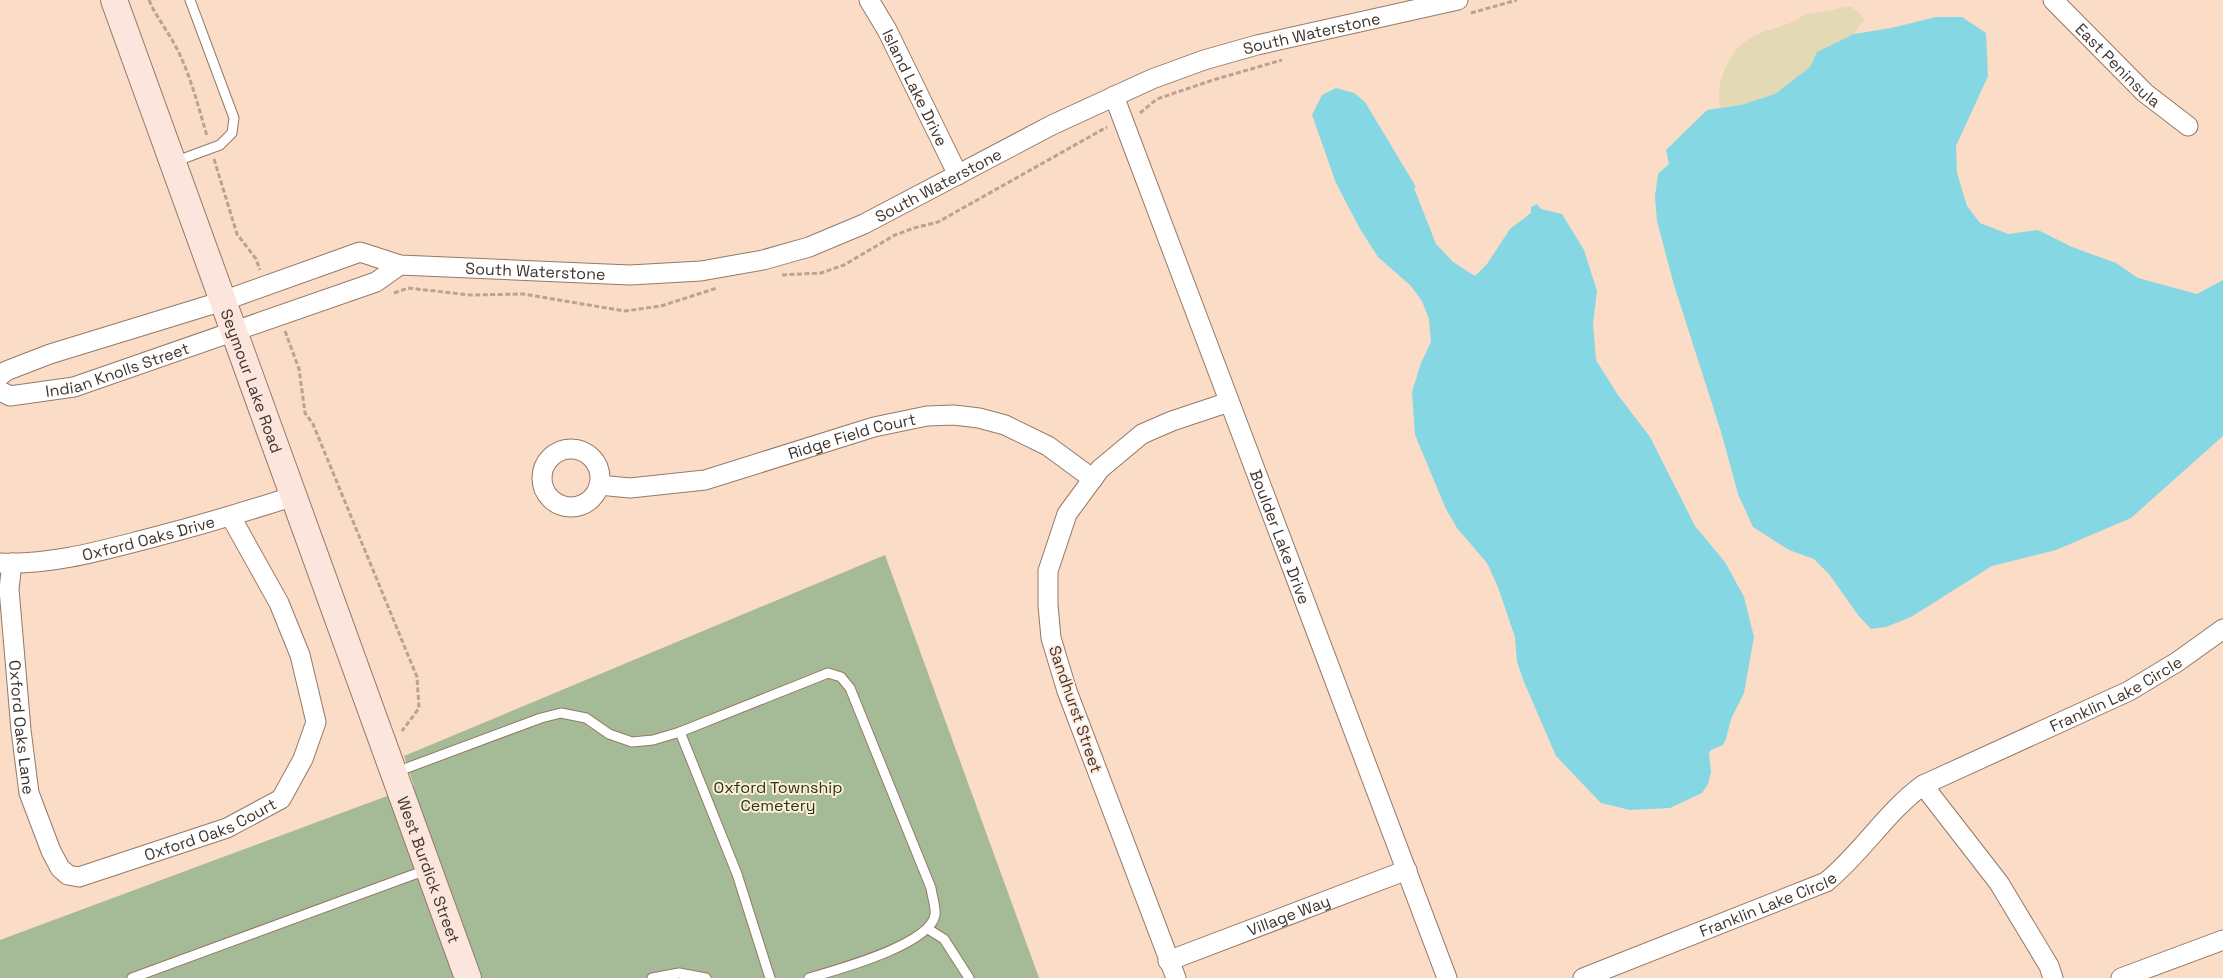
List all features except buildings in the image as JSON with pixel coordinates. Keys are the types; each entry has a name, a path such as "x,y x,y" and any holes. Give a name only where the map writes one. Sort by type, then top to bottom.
{"street":[{"name":"Seymour Lake Road","path":"114,0 392,768"},
{"name":"Island Lake Drive","path":"869,0 887,30 958,175"},
{"name":"South Waterstone","path":"223,301 360,252 400,265 630,275 701,271 763,260 809,247 864,224 1052,125 1152,79 1196,63 1257,45 1458,0"},
{"name":"East Peninsula","path":"2053,0 2145,92 2188,126"},
{"name":"Boulder Lake Drive","path":"1114,96 1408,870 1447,978"},
{"path":"234,332 376,282 400,265"},
{"name":"Indian Knolls Street","path":"0,376 6,370 50,354 223,301"},
{"name":"Indian Knolls Street","path":"0,391 10,396 74,387 234,332"},
{"name":"Sandhurst Street","path":"1176,978 1168,961 1068,691 1051,638 1048,605 1048,571 1067,514 1100,469 1142,434 1172,421 1230,402"},
{"name":"Ridge Field Court","path":"599,485 630,488 705,480 874,427 927,416 954,415 980,418 1005,425 1048,446 1093,479"},
{"name":"Oxford Oaks Drive","path":"6,563 69,558 231,517 294,496"},
{"name":"Oxford Oaks Court","path":"73,876 79,877 227,828 281,799 303,759 316,722 300,654 279,603 231,517"},
{"name":"Oxford Oaks Lane","path":"6,563 21,730 29,793 51,851 60,868 68,875 73,876"},
{"name":"Franklin Lake Circle","path":"1583,978 1826,882 1842,869 1904,798 1922,785 2130,691 2177,662 2223,629"},
{"name":"West Burdick Street","path":"392,768 468,978"},
{"path":"1922,785 1999,883 2050,966 2053,978"},
{"name":"Village Way","path":"1168,961 1408,870"},
{"path":"2121,978 2223,940"}],"lane":[{"path":"173,163 220,145 232,133 234,118 190,0"},
{"path":"392,768 561,713 586,718 609,734 632,742 653,740 680,732 828,673 840,676 850,688 931,888 935,915 928,929 907,942 854,965 809,978"},
{"path":"680,732 731,857 770,978"},
{"path":"132,978 429,869"},
{"path":"928,929 944,939 969,978"},
{"path":"652,978 680,973 706,978"}],"path":[{"path":"149,0 153,10 176,46 190,80 237,234 256,259 265,286"},
{"path":"280,316 299,369 305,413 313,424 417,677 419,708 402,731"}],"green space":[{"name":"Oxford Township Cemetery","path":"885,555 1039,978 0,978 0,940 414,786 404,756"}],"sand":[{"path":"1852,7 1865,19 1854,34 1817,52 1810,67 1775,94 1741,105 1720,108 1719,91 1723,74 1733,54 1747,40 1806,15"}],"water":[{"path":"1936,17 1962,17 1986,33 1988,76 1956,146 1957,173 1967,206 1980,223 2008,234 2038,230 2072,247 2116,263 2138,278 2197,294 2223,280 2223,436 2131,518 2056,550 1992,566 1911,617 1886,627 1871,629 1858,615 1829,574 1814,559 1789,550 1753,527 1738,494 1722,435 1674,285 1657,221 1655,196 1658,174 1669,164 1666,150 1707,110 1741,105 1775,94 1810,67 1817,52 1854,34 1891,28"},
{"path":"1336,88 1354,93 1365,102 1416,187 1414,188 1436,244 1453,262 1475,276 1487,264 1510,229 1531,213 1531,207 1537,204 1541,209 1562,214 1584,250 1597,291 1593,323 1596,360 1618,395 1650,437 1695,526 1725,562 1744,597 1754,637 1744,693 1731,719 1723,745 1711,750 1709,753 1711,772 1708,784 1702,793 1670,808 1630,810 1601,803 1556,756 1517,662 1515,637 1498,587 1487,563 1457,528 1446,509 1415,435 1412,392 1421,363 1431,342 1429,319 1422,301 1410,285 1378,257 1360,229 1336,183 1312,115 1322,95"}]}
